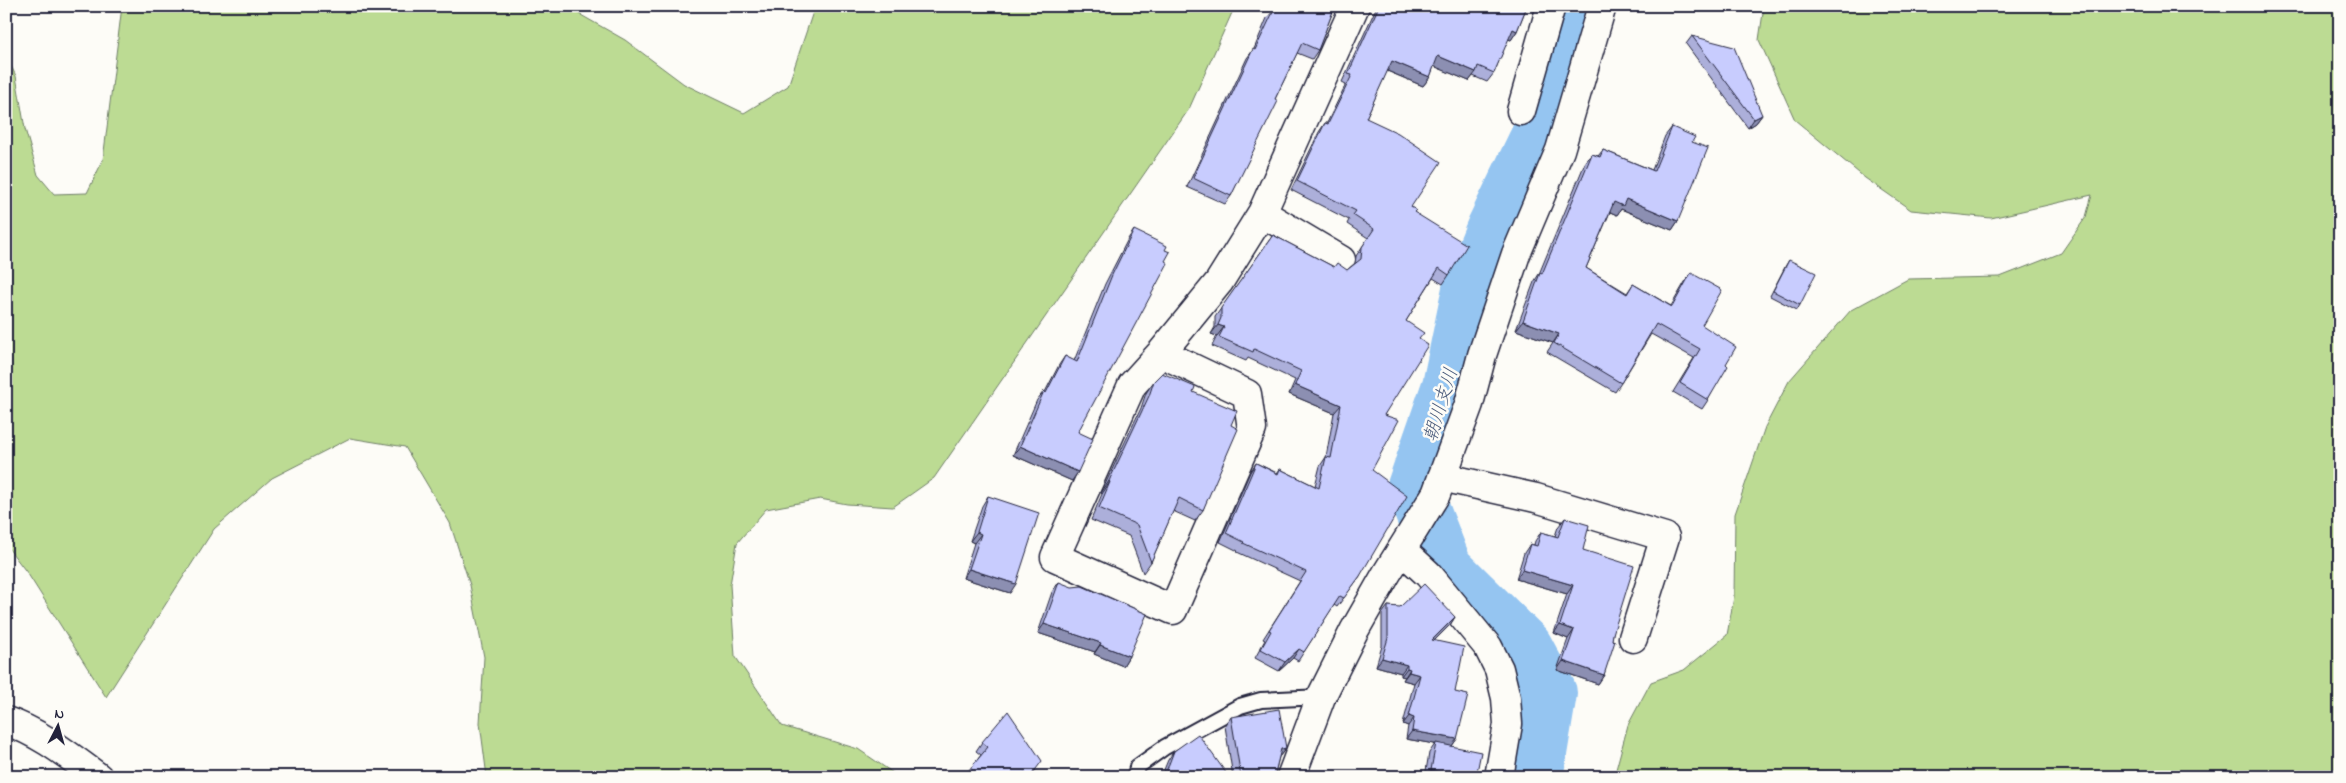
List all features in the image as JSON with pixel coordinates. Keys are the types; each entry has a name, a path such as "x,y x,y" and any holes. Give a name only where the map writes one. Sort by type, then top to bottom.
{"street":[{"path":"1161,353 1247,394 1252,429 1173,610 1055,557 1132,384 1161,353 1219,282 1262,213 1355,6"},
{"path":"1522,111 1551,6"},
{"path":"1292,777 1321,697 1354,631 1439,485 1469,404 1482,355 1516,254 1560,150 1602,6"},
{"path":"1262,213 1341,260"},
{"path":"1439,485 1536,498 1665,537 1633,638"},
{"path":"1407,541 1428,574 1488,647 1499,669 1506,698 1508,724 1499,777"},
{"path":"6,720 24,726 98,777"}],"lane":[{"path":"1135,777 1138,767 1165,747 1240,706 1261,700 1321,697"}],"green space":[{"path":"122,6 565,6 625,40 684,84 744,113 788,86 815,6 1235,6 1189,109 934,478 893,507 847,504 820,499 766,509 737,543 730,585 735,656 782,726 858,749 899,777 487,777 480,723 484,657 470,585 450,523 405,447 350,438 272,478 214,529 106,697 28,574 6,545 6,56 16,76 25,129 38,175 54,194 87,193 103,160"},
{"path":"1764,6 2340,6 2340,704 2338,731 2340,777 1614,777 1628,725 1651,682 1684,670 1727,635 1734,597 1735,514 1765,427 1789,381 1851,310 1908,279 2000,277 2061,253 2086,217 2092,195 1991,218 1911,210 1865,178 1795,120 1759,40"}],"building":[{"path":"1278,6 1335,6 1318,50 1302,43 1275,99 1278,101 1231,196 1193,178 1253,49 1255,50 1274,10 1277,11"},
{"path":"1379,6 1527,6 1517,31 1513,29 1494,73 1478,66 1476,72 1438,56 1430,77 1392,61 1366,118 1398,133 1441,162 1411,207 1416,210 1414,212 1467,245 1449,275 1439,268 1406,321 1424,333 1419,339 1428,345 1384,415 1399,420 1372,470 1407,496 1360,576 1344,598 1340,596 1304,652 1299,649 1285,662 1261,649 1271,631 1269,630 1306,572 1243,543 1226,533 1256,463 1278,474 1280,469 1319,488 1326,457 1331,458 1341,405 1295,385 1301,371 1254,349 1253,352 1219,337 1224,327 1218,325 1221,318 1221,308 1273,235 1334,267 1337,263 1347,270 1361,259 1362,247 1374,229 1353,215 1356,211 1297,181 1325,123 1328,124 1352,75 1348,74"},
{"path":"1692,36 1734,47 1762,115 1754,119"},
{"path":"1672,127 1695,137 1692,142 1708,148 1678,221 1626,199 1623,206 1614,202 1586,268 1627,294 1633,284 1672,307 1691,273 1722,290 1702,325 1736,347 1726,364 1728,366 1708,400 1680,383 1700,349 1656,324 1621,383 1554,343 1559,334 1523,321 1540,273 1542,274 1592,154 1600,157 1603,150 1654,171"},
{"path":"1134,230 1167,246 1165,250 1170,252 1165,261 1168,263 1078,432 1093,439 1078,472 1020,446 1044,391 1046,393 1065,356 1077,362 1112,275"},
{"path":"1789,260 1816,273 1800,305 1773,291"},
{"path":"1162,373 1195,387 1193,392 1237,411 1231,425 1238,429 1203,510 1179,498 1151,562 1137,525 1099,508 1109,481 1149,396 1154,381"},
{"path":"988,496 1039,513 1016,584 969,569 981,534 977,532"},
{"path":"1565,518 1589,525 1583,550 1634,566 1613,634 1612,640 1615,641 1604,675 1563,661 1574,630 1560,625 1573,585 1522,570 1530,544 1537,546 1541,532 1558,537"},
{"path":"1059,582 1072,587 1082,586 1147,614 1129,656 1100,645 1101,643 1044,624"},
{"path":"1424,584 1455,617 1432,640 1464,647 1455,692 1468,695 1457,739 1412,731 1414,718 1409,716 1420,675 1409,672 1410,669 1407,668 1407,665 1382,658 1388,638 1388,606 1400,607"},
{"path":"1279,709 1286,748 1281,749 1274,777 1241,777 1231,717"},
{"path":"1008,711 1042,761 1030,777 1024,773 1021,777 964,776 988,747 982,742"},
{"path":"1198,734 1229,777 1164,777 1174,751"},
{"path":"1436,743 1481,752 1476,777 1465,777 1431,770"}],"waterway":[{"name":"朝川支川","path":"1535,777 1549,693 1525,648 1445,569 1414,490 1450,386 1471,285 1494,229 1546,121 1577,6"}]}
